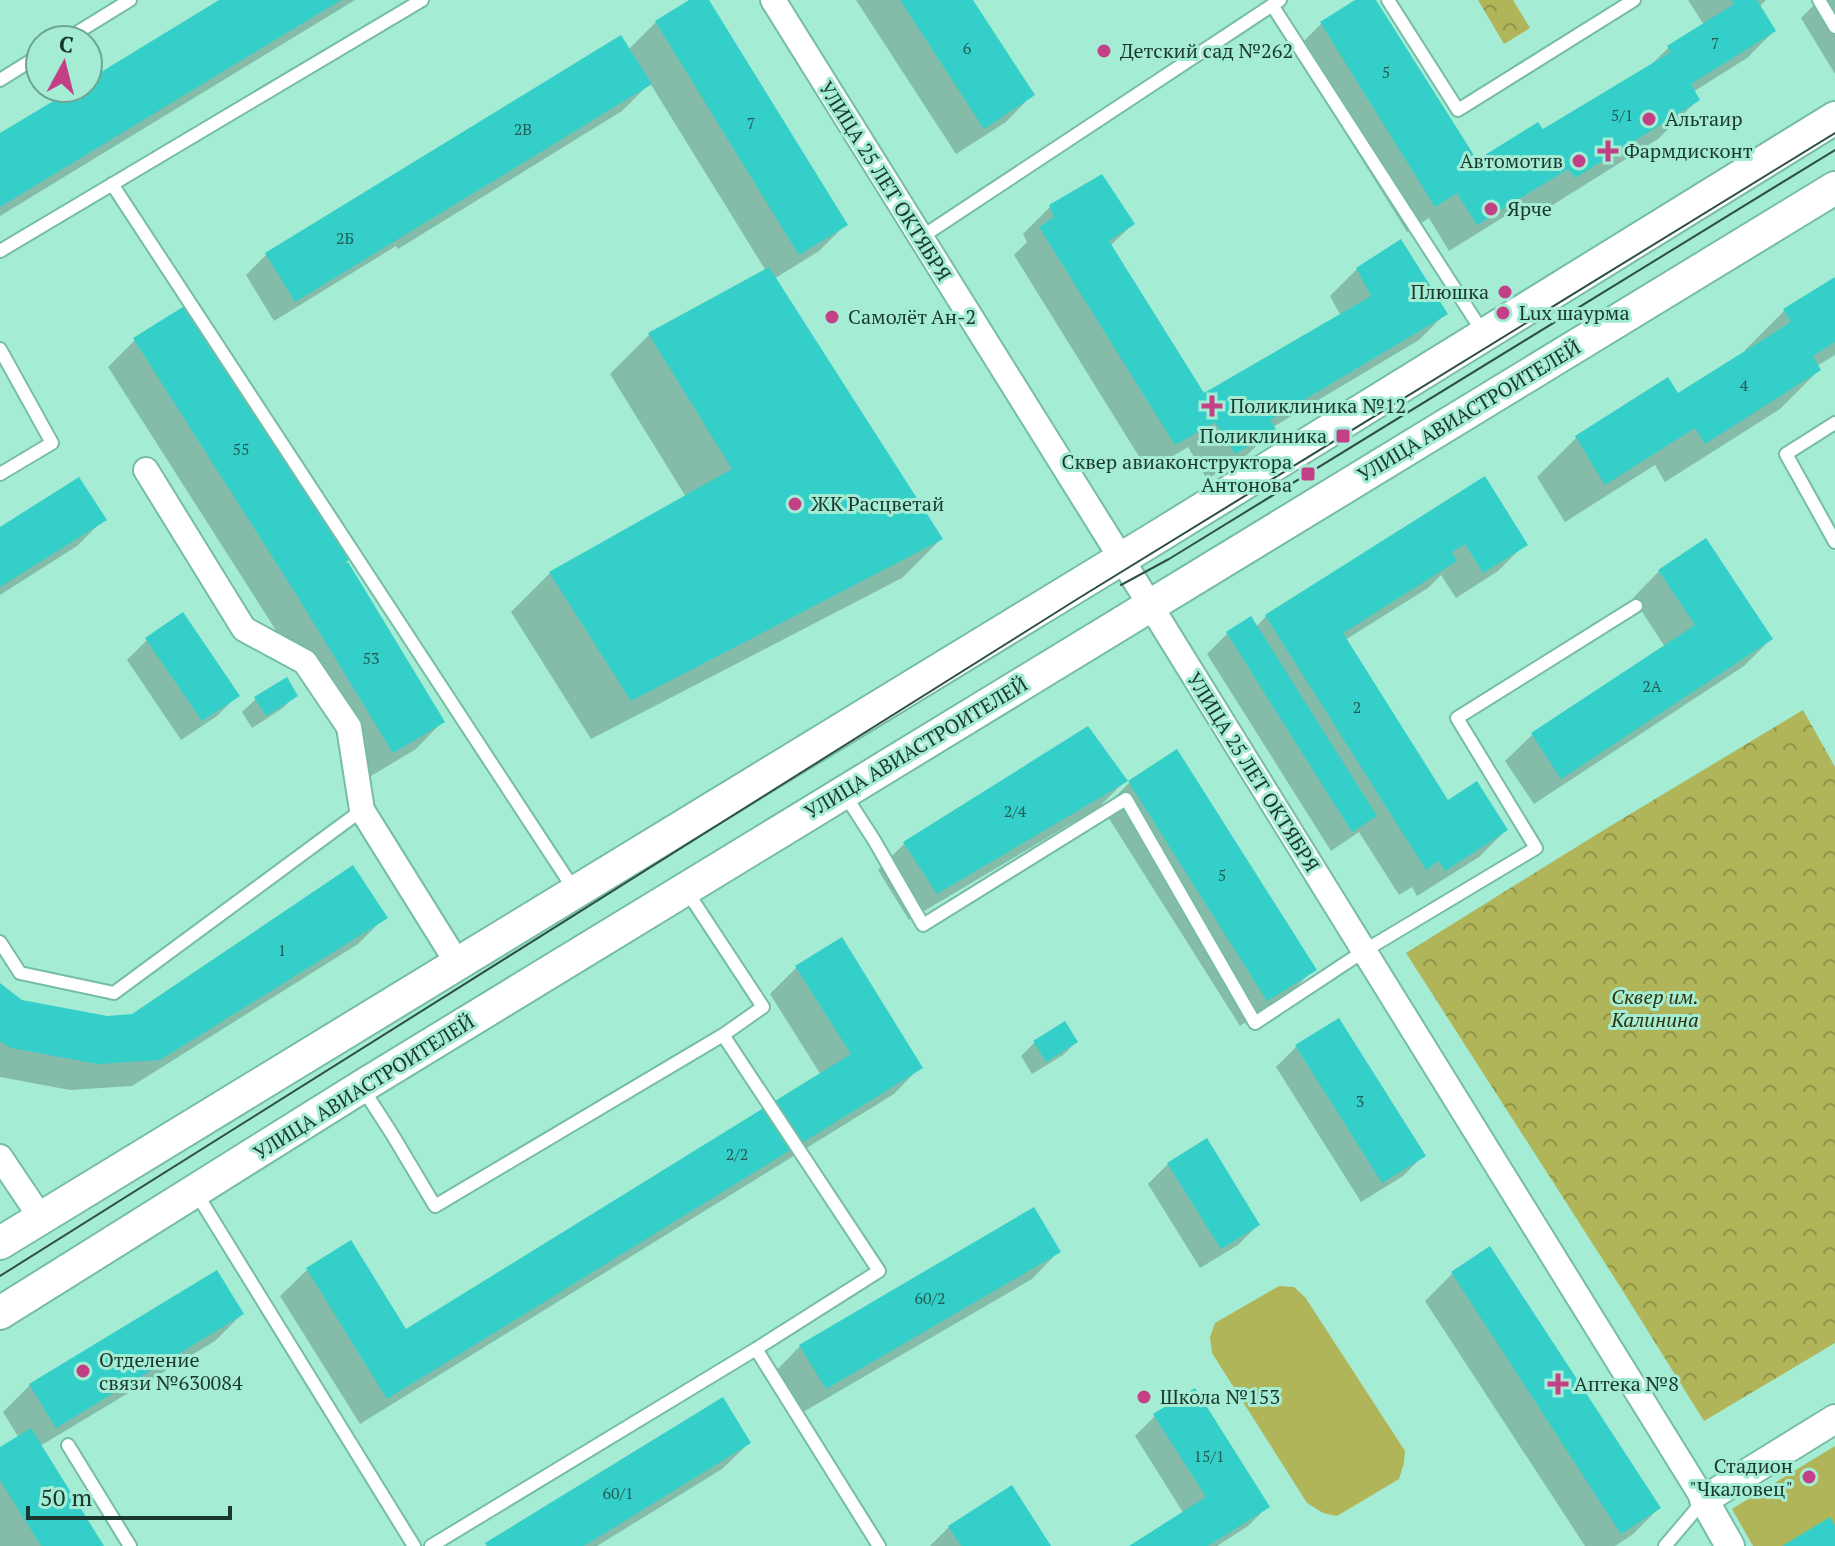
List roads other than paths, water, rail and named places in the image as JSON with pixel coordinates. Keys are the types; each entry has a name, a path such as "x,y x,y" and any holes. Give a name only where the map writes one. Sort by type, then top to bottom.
{"main road":[{"path":"0,1243 1835,118"},
{"name":"УЛИЦА АВИАСТРОИТЕЛЕЙ","path":"0,1313 361,1087 1835,188"}],"street":[{"name":"УЛИЦА 25 ЛЕТ ОКТЯБРЯ","path":"773,0 1730,1546"},
{"path":"146,470 244,629 305,662 349,727 362,810 458,964"},
{"path":"0,1157 41,1218"},
{"path":"1704,1500 1835,1419"}],"lane":[{"path":"91,24 130,0"},
{"path":"0,251 422,0"},
{"path":"1388,0 1458,110 1634,0"},
{"path":"1819,0 1835,27"},
{"path":"920,238 1276,3 1484,334"},
{"path":"0,80 24,65"},
{"path":"112,184 575,892"},
{"path":"0,349 52,443 0,474"},
{"path":"1835,423 1786,454 1835,542"},
{"path":"844,792 923,925 1126,799 1255,1023 1364,951 1536,848 1457,718 1636,606"},
{"path":"0,942 20,973 114,993 362,810"},
{"path":"361,1087 435,1206 723,1035 763,1007 686,889"},
{"path":"431,1546 879,1271 723,1035"},
{"path":"195,1191 414,1546"},
{"path":"756,1349 879,1546"},
{"path":"68,1445 130,1546"},
{"path":"1665,1546 1704,1500"}],"tram line":[{"path":"0,1276 1079,598 1835,133"},
{"path":"1121,585 1169,559 1835,150"}],"place":[{"name":"Детский сад №262","path":"1104,51"},
{"name":"Альтаир","path":"1649,119"},
{"name":"Фармдисконт","path":"1608,151"},
{"name":"Автомотив","path":"1579,161"},
{"name":"Ярче","path":"1491,209"},
{"name":"Плюшка","path":"1505,292"},
{"name":"Lux шаурма","path":"1503,313"},
{"name":"Самолёт Ан-2","path":"832,317"},
{"name":"Поликлиника №12","path":"1212,406"},
{"name":"Поликлиника","path":"1343,436"},
{"name":"Сквер авиаконструктора Антонова","path":"1308,474"},
{"name":"ЖК Расцветай","path":"795,504"},
{"name":"Отделение связи №630084","path":"83,1371"},
{"name":"Аптека №8","path":"1558,1384"},
{"name":"Школа №153","path":"1144,1397"},
{"name":"Стадион \"Чкаловец\"","path":"1809,1477"}],"park label":[{"name":"Сквер им. Калинина","path":"1655,1008"}]}
